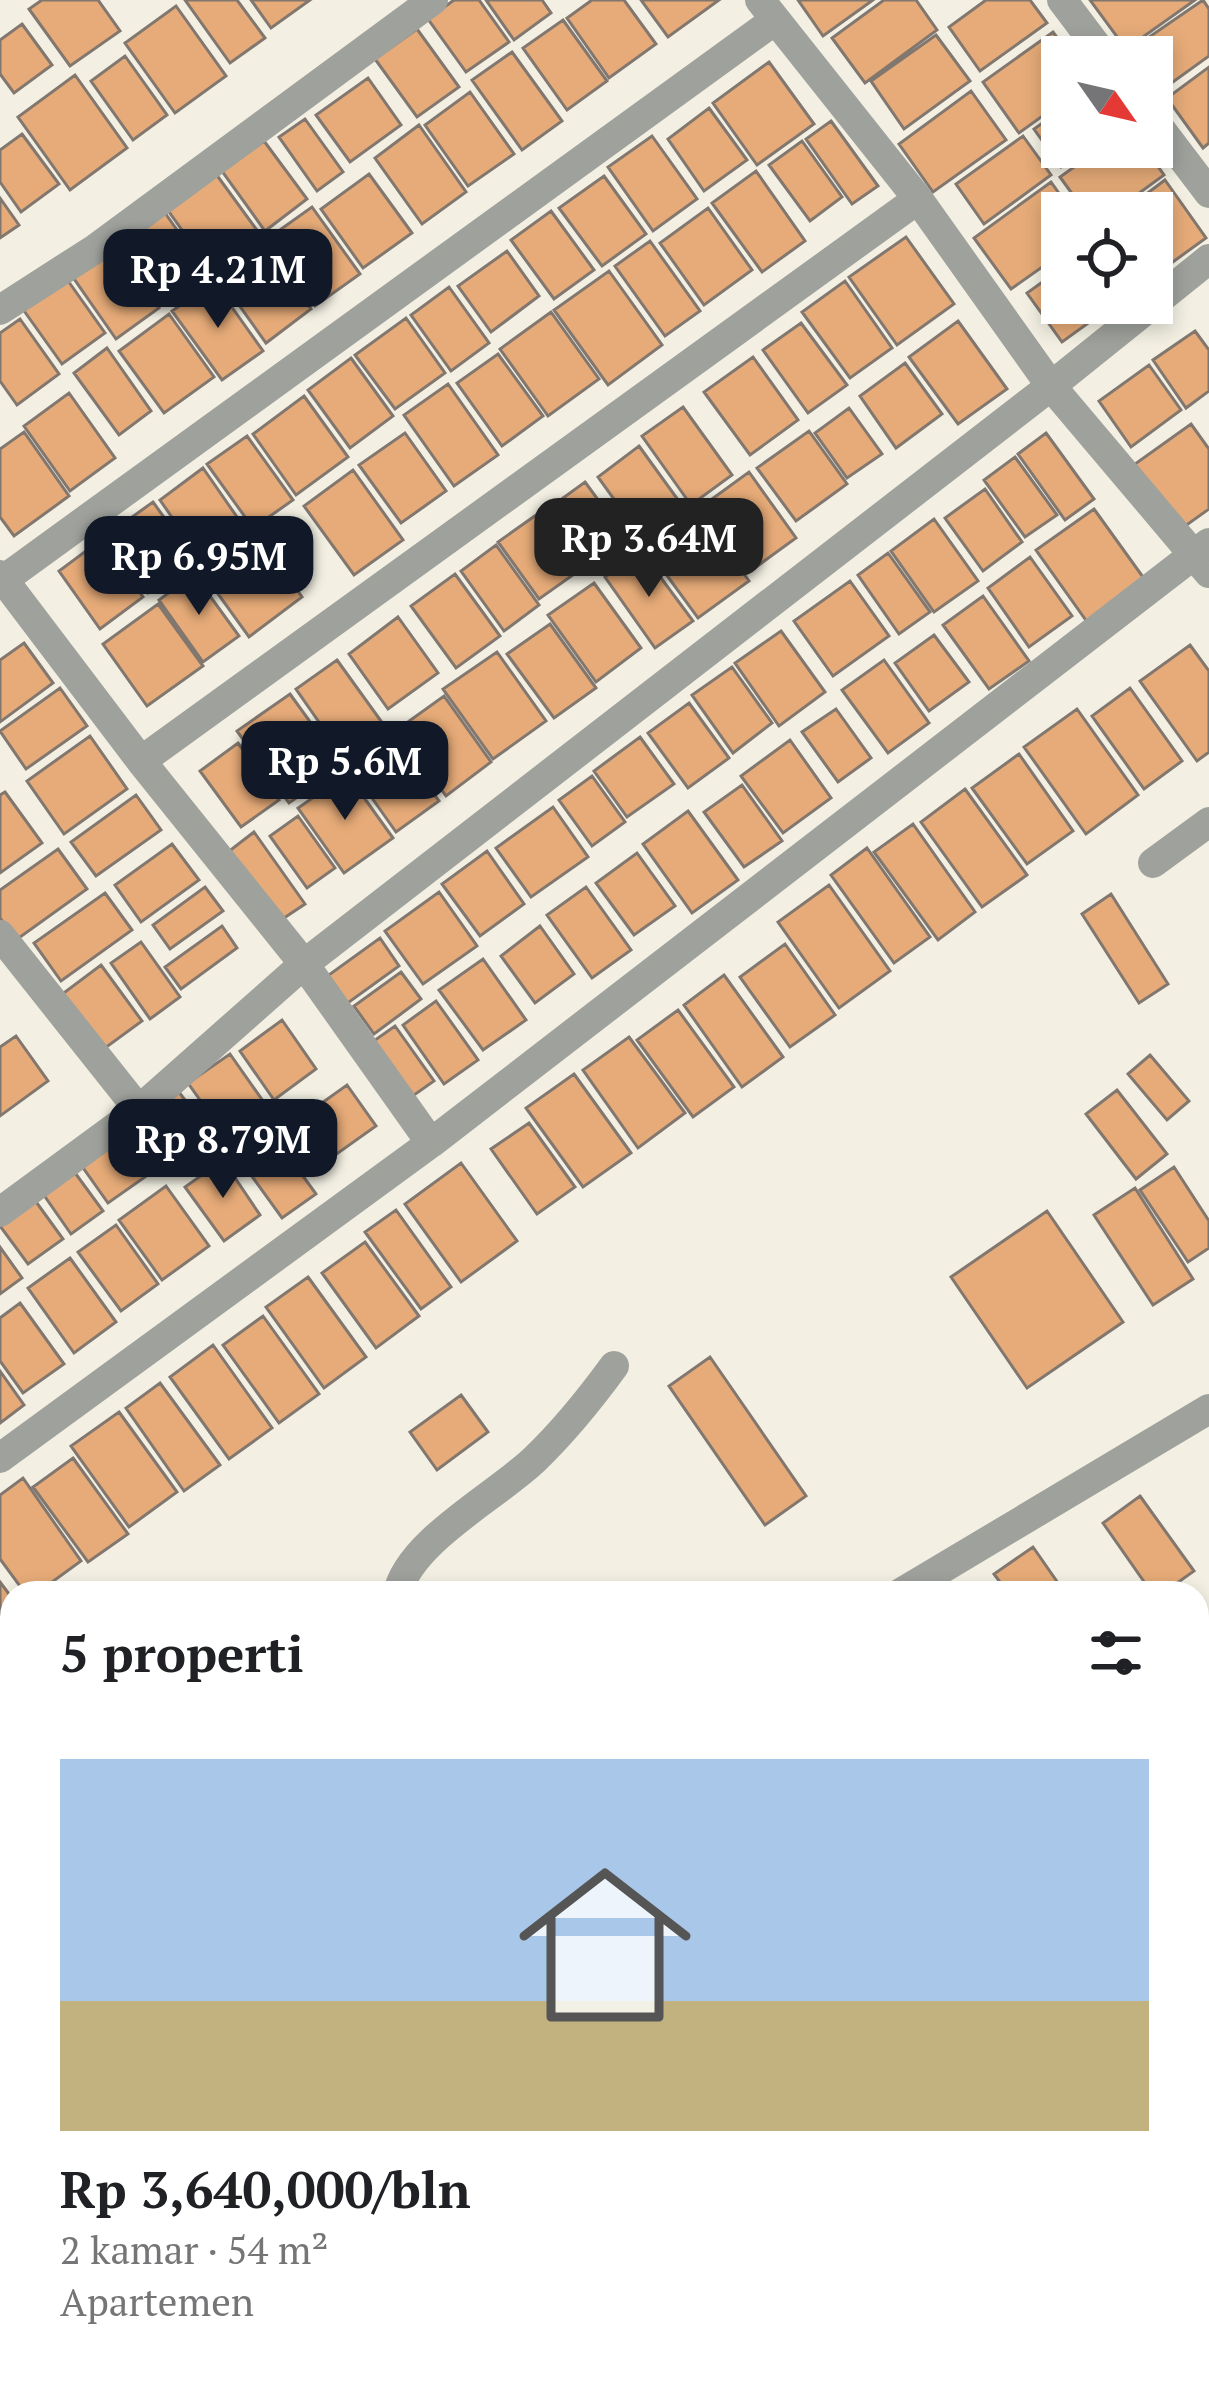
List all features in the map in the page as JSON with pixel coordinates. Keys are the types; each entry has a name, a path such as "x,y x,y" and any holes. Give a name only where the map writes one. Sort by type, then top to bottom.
{"street":[{"path":"0,310 94,249 433,0"},
{"path":"1062,0 1090,36"},
{"path":"0,1459 430,1143 1204,556 1051,386 918,199 768,10 2,578 304,964 430,1143"},
{"path":"1173,146 1209,193"},
{"path":"141,761 918,199"},
{"path":"0,1212 139,1110 304,964 1209,260"},
{"path":"1153,863 1209,822"},
{"path":"0,935 139,1110"},
{"path":"400,1581 422,1552 534,1460 614,1366"},
{"path":"921,1581 1209,1409"}],"building":[{"path":"42,0 98,0 120,31 70,66 29,9"},
{"path":"185,0 237,0 265,38 230,63"},
{"path":"251,0 310,0 271,28"},
{"path":"454,0 479,0 509,42 466,72 428,19"},
{"path":"486,0 542,0 551,13 514,40"},
{"path":"592,0 624,0 656,44 609,78 567,18"},
{"path":"641,0 719,0 668,37"},
{"path":"798,0 873,0 823,36"},
{"path":"884,0 916,0 937,30 865,83 832,38"},
{"path":"986,0 1030,0 1047,23 980,71 949,27"},
{"path":"1090,0 1195,0 1144,36 1116,36"},
{"path":"1203,0 1209,9 1209,56 1173,82 1173,36 1151,36"},
{"path":"176,6 226,76 175,113 125,43"},
{"path":"563,20 607,81 567,110 523,48"},
{"path":"22,24 52,65 14,93 0,74 0,40"},
{"path":"417,29 459,87 417,117 375,59"},
{"path":"936,35 970,81 904,129 871,81"},
{"path":"1041,41 1041,117 1019,133 983,82"},
{"path":"512,52 562,121 522,150 472,80"},
{"path":"125,56 167,115 133,140 91,81"},
{"path":"769,62 814,124 757,165 713,103"},
{"path":"1209,67 1209,143 1203,148 1173,106 1173,94"},
{"path":"75,75 127,148 70,190 18,117"},
{"path":"368,78 401,125 350,162 316,115"},
{"path":"971,91 1006,140 933,192 899,144"},
{"path":"470,92 514,154 468,186 425,125"},
{"path":"709,108 747,160 704,191 668,139"},
{"path":"305,119 343,172 317,191 279,137"},
{"path":"831,121 878,186 852,204 806,139"},
{"path":"419,125 466,192 422,224 375,158"},
{"path":"22,134 59,184 21,212 0,182 0,150"},
{"path":"652,136 697,199 653,231 608,167"},
{"path":"1023,136 1041,168 1051,175 984,224 956,184"},
{"path":"264,141 307,199 265,231 222,171"},
{"path":"802,141 842,197 810,221 769,165"},
{"path":"1073,168 1159,168 1164,175 1141,192 1071,192 1060,177"},
{"path":"756,171 805,241 762,272 712,203"},
{"path":"216,174 259,233 210,269 167,209"},
{"path":"369,174 412,233 363,268 321,209"},
{"path":"604,176 646,234 602,266 559,208"},
{"path":"1165,180 1206,238 1173,262 1173,192 1149,192"},
{"path":"1051,182 1058,192 1041,192 1041,268 1011,289 974,238"},
{"path":"0,198 19,225 0,238"},
{"path":"312,207 360,274 315,306 267,239"},
{"path":"708,208 752,270 704,305 660,243"},
{"path":"163,210 203,267 162,296 121,240"},
{"path":"551,211 594,270 554,299 511,240"},
{"path":"906,237 954,304 897,345 849,277"},
{"path":"650,241 700,311 665,336 615,266"},
{"path":"112,243 159,308 116,339 70,273"},
{"path":"268,249 311,309 266,343 222,281"},
{"path":"507,251 539,296 491,332 458,286"},
{"path":"609,271 662,345 608,385 554,310"},
{"path":"66,278 105,333 62,364 22,308"},
{"path":"845,281 892,348 850,378 802,312"},
{"path":"214,282 263,351 222,380 172,311"},
{"path":"1041,283 1041,313 1027,293"},
{"path":"449,287 489,343 451,371 411,315"},
{"path":"551,312 599,379 548,416 500,349"},
{"path":"169,314 214,377 164,413 119,351"},
{"path":"406,318 445,373 395,409 355,355"},
{"path":"20,319 59,374 17,405 0,381 0,333"},
{"path":"958,321 1007,389 958,424 909,357"},
{"path":"801,323 847,385 808,413 763,350"},
{"path":"1049,324 1087,324 1062,342"},
{"path":"1195,331 1209,350 1209,391 1186,408 1153,360"},
{"path":"107,348 151,411 119,435 74,373"},
{"path":"498,354 543,416 502,446 457,383"},
{"path":"753,357 798,420 750,455 704,392"},
{"path":"351,358 393,416 350,448 308,390"},
{"path":"905,363 942,414 896,448 860,396"},
{"path":"1149,365 1181,410 1131,447 1099,401"},
{"path":"448,384 498,455 454,486 404,415"},
{"path":"69,393 115,458 70,491 24,426"},
{"path":"304,396 348,457 296,495 253,434"},
{"path":"683,407 732,475 691,505 642,436"},
{"path":"849,408 882,454 847,478 815,433"},
{"path":"1191,424 1209,449 1209,509 1181,529 1135,464"},
{"path":"809,431 847,484 796,521 757,468"},
{"path":"24,432 69,496 14,536 0,517 0,449"},
{"path":"405,433 446,491 401,523 359,465"},
{"path":"1046,433 1094,499 1065,520 1018,454"},
{"path":"247,436 293,500 253,528 207,464"},
{"path":"639,446 681,504 639,534 598,477"},
{"path":"1015,457 1057,515 1025,537 984,480"},
{"path":"203,468 244,527 201,559 160,500"},
{"path":"353,470 403,540 354,575 304,506"},
{"path":"749,472 796,538 752,570 705,504"},
{"path":"585,482 632,546 599,570 552,506"},
{"path":"985,489 1022,542 983,571 945,518"},
{"path":"153,502 194,559 148,593 107,535"},
{"path":"546,508 587,565 539,599 498,542"},
{"path":"1094,509 1148,584 1090,626 1036,550"},
{"path":"701,514 749,581 698,618 649,551"},
{"path":"934,519 978,581 934,612 891,551"},
{"path":"257,534 302,597 249,637 203,573"},
{"path":"102,539 143,597 100,629 59,571"},
{"path":"496,545 539,605 504,631 461,571"},
{"path":"641,551 693,621 655,648 605,577"},
{"path":"888,553 930,612 899,634 858,575"},
{"path":"1030,557 1072,616 1029,647 988,588"},
{"path":"194,574 239,636 203,662 159,600"},
{"path":"455,574 500,636 456,668 411,606"},
{"path":"850,581 889,636 833,676 794,621"},
{"path":"594,583 641,648 596,682 548,615"},
{"path":"983,596 1029,661 989,689 943,625"},
{"path":"158,604 203,666 147,706 103,644"},
{"path":"398,617 438,673 388,709 349,654"},
{"path":"550,624 596,688 554,718 507,654"},
{"path":"781,631 825,692 779,726 735,663"},
{"path":"934,635 969,682 929,711 895,663"},
{"path":"24,643 53,683 0,722 0,660"},
{"path":"1190,645 1209,671 1209,752 1197,761 1140,681"},
{"path":"497,652 546,721 493,759 443,689"},
{"path":"337,660 386,728 344,758 296,689"},
{"path":"884,660 929,723 888,753 842,690"},
{"path":"732,667 772,723 733,753 692,695"},
{"path":"60,688 87,726 26,769 0,731"},
{"path":"1130,688 1182,761 1144,789 1092,716"},
{"path":"290,694 342,766 289,803 237,731"},
{"path":"444,696 491,762 446,796 398,729"},
{"path":"689,703 729,758 688,788 648,733"},
{"path":"836,709 871,758 838,782 802,732"},
{"path":"1077,709 1138,795 1086,834 1024,747"},
{"path":"90,736 127,789 64,834 27,781"},
{"path":"640,737 674,784 627,817 594,771"},
{"path":"790,740 831,798 783,833 741,776"},
{"path":"395,741 439,801 396,832 353,771"},
{"path":"238,743 279,800 241,827 200,771"},
{"path":"1019,754 1073,831 1027,864 972,788"},
{"path":"347,774 393,838 344,873 298,808"},
{"path":"592,776 625,822 592,846 559,800"},
{"path":"742,785 782,841 744,867 704,812"},
{"path":"965,789 1027,875 982,907 921,822"},
{"path":"5,792 42,843 0,873 0,795"},
{"path":"136,795 161,830 96,876 71,842"},
{"path":"553,807 588,857 531,897 496,848"},
{"path":"688,811 738,880 692,913 643,844"},
{"path":"298,816 335,868 307,888 270,836"},
{"path":"913,824 975,912 938,940 874,852"},
{"path":"254,832 305,904 278,922 228,852"},
{"path":"172,844 199,880 141,922 115,885"},
{"path":"867,848 930,937 894,963 831,875"},
{"path":"58,849 87,889 16,940 0,918 0,890"},
{"path":"487,851 524,904 480,936 442,884"},
{"path":"637,853 675,906 634,935 596,883"},
{"path":"829,885 890,971 839,1008 778,922"},
{"path":"205,887 223,911 170,949 153,925"},
{"path":"586,887 631,950 592,978 547,915"},
{"path":"439,892 477,946 423,984 385,931"},
{"path":"105,893 132,930 61,981 34,943"},
{"path":"1111,894 1168,984 1139,1003 1082,914"},
{"path":"222,926 237,948 181,989 165,967"},
{"path":"540,926 574,974 535,1003 501,956"},
{"path":"380,938 399,966 345,1005 326,977"},
{"path":"141,942 180,997 150,1019 111,963"},
{"path":"785,944 835,1015 790,1047 740,977"},
{"path":"483,959 526,1020 483,1050 439,990"},
{"path":"101,965 142,1021 101,1051 61,995"},
{"path":"401,972 421,999 374,1034 354,1006"},
{"path":"724,975 783,1057 742,1087 684,1005"},
{"path":"436,1001 478,1060 444,1084 403,1025"},
{"path":"678,1010 734,1087 693,1117 637,1040"},
{"path":"282,1020 316,1069 274,1100 240,1051"},
{"path":"395,1026 434,1081 407,1100 368,1045"},
{"path":"16,1036 48,1081 0,1116 0,1047"},
{"path":"629,1037 685,1113 638,1148 583,1070"},
{"path":"230,1054 263,1101 222,1131 188,1083"},
{"path":"1150,1055 1189,1101 1167,1120 1128,1074"},
{"path":"574,1074 631,1153 583,1187 526,1108"},
{"path":"347,1085 376,1126 317,1168 288,1127"},
{"path":"1117,1090 1167,1154 1136,1179 1086,1114"},
{"path":"179,1092 215,1141 177,1168 142,1119"},
{"path":"261,1118 316,1194 282,1218 228,1143"},
{"path":"529,1123 575,1187 537,1214 491,1149"},
{"path":"131,1124 162,1165 108,1203 79,1162"},
{"path":"223,1160 260,1215 224,1241 185,1187"},
{"path":"461,1163 517,1241 461,1282 405,1204"},
{"path":"70,1166 103,1211 71,1234 39,1188"},
{"path":"1174,1167 1209,1221 1209,1248 1188,1262 1140,1190"},
{"path":"166,1186 209,1246 162,1280 119,1220"},
{"path":"1135,1188 1193,1279 1153,1305 1094,1215"},
{"path":"34,1199 63,1239 28,1264 0,1226"},
{"path":"396,1210 451,1287 421,1309 365,1232"},
{"path":"1047,1211 1123,1322 1027,1388 951,1277"},
{"path":"116,1225 158,1284 121,1311 78,1252"},
{"path":"365,1242 419,1316 376,1348 322,1273"},
{"path":"0,1247 22,1278 0,1294"},
{"path":"70,1258 116,1322 74,1353 28,1288"},
{"path":"308,1277 366,1357 324,1388 266,1307"},
{"path":"20,1303 64,1364 23,1393 0,1361 0,1318"},
{"path":"263,1316 319,1394 279,1423 223,1345"},
{"path":"213,1345 272,1428 229,1459 170,1377"},
{"path":"710,1357 806,1496 765,1525 669,1386"},
{"path":"0,1371 24,1405 0,1423"},
{"path":"160,1383 220,1465 184,1491 126,1408"},
{"path":"461,1395 488,1432 437,1470 410,1432"},
{"path":"119,1412 177,1492 129,1527 71,1446"},
{"path":"73,1458 128,1534 88,1562 33,1487"},
{"path":"23,1478 81,1561 54,1581 16,1581 0,1559 0,1495"},
{"path":"1140,1496 1194,1571 1180,1581 1144,1581 1103,1523"},
{"path":"1033,1547 1057,1581 999,1581 994,1574"}]}
